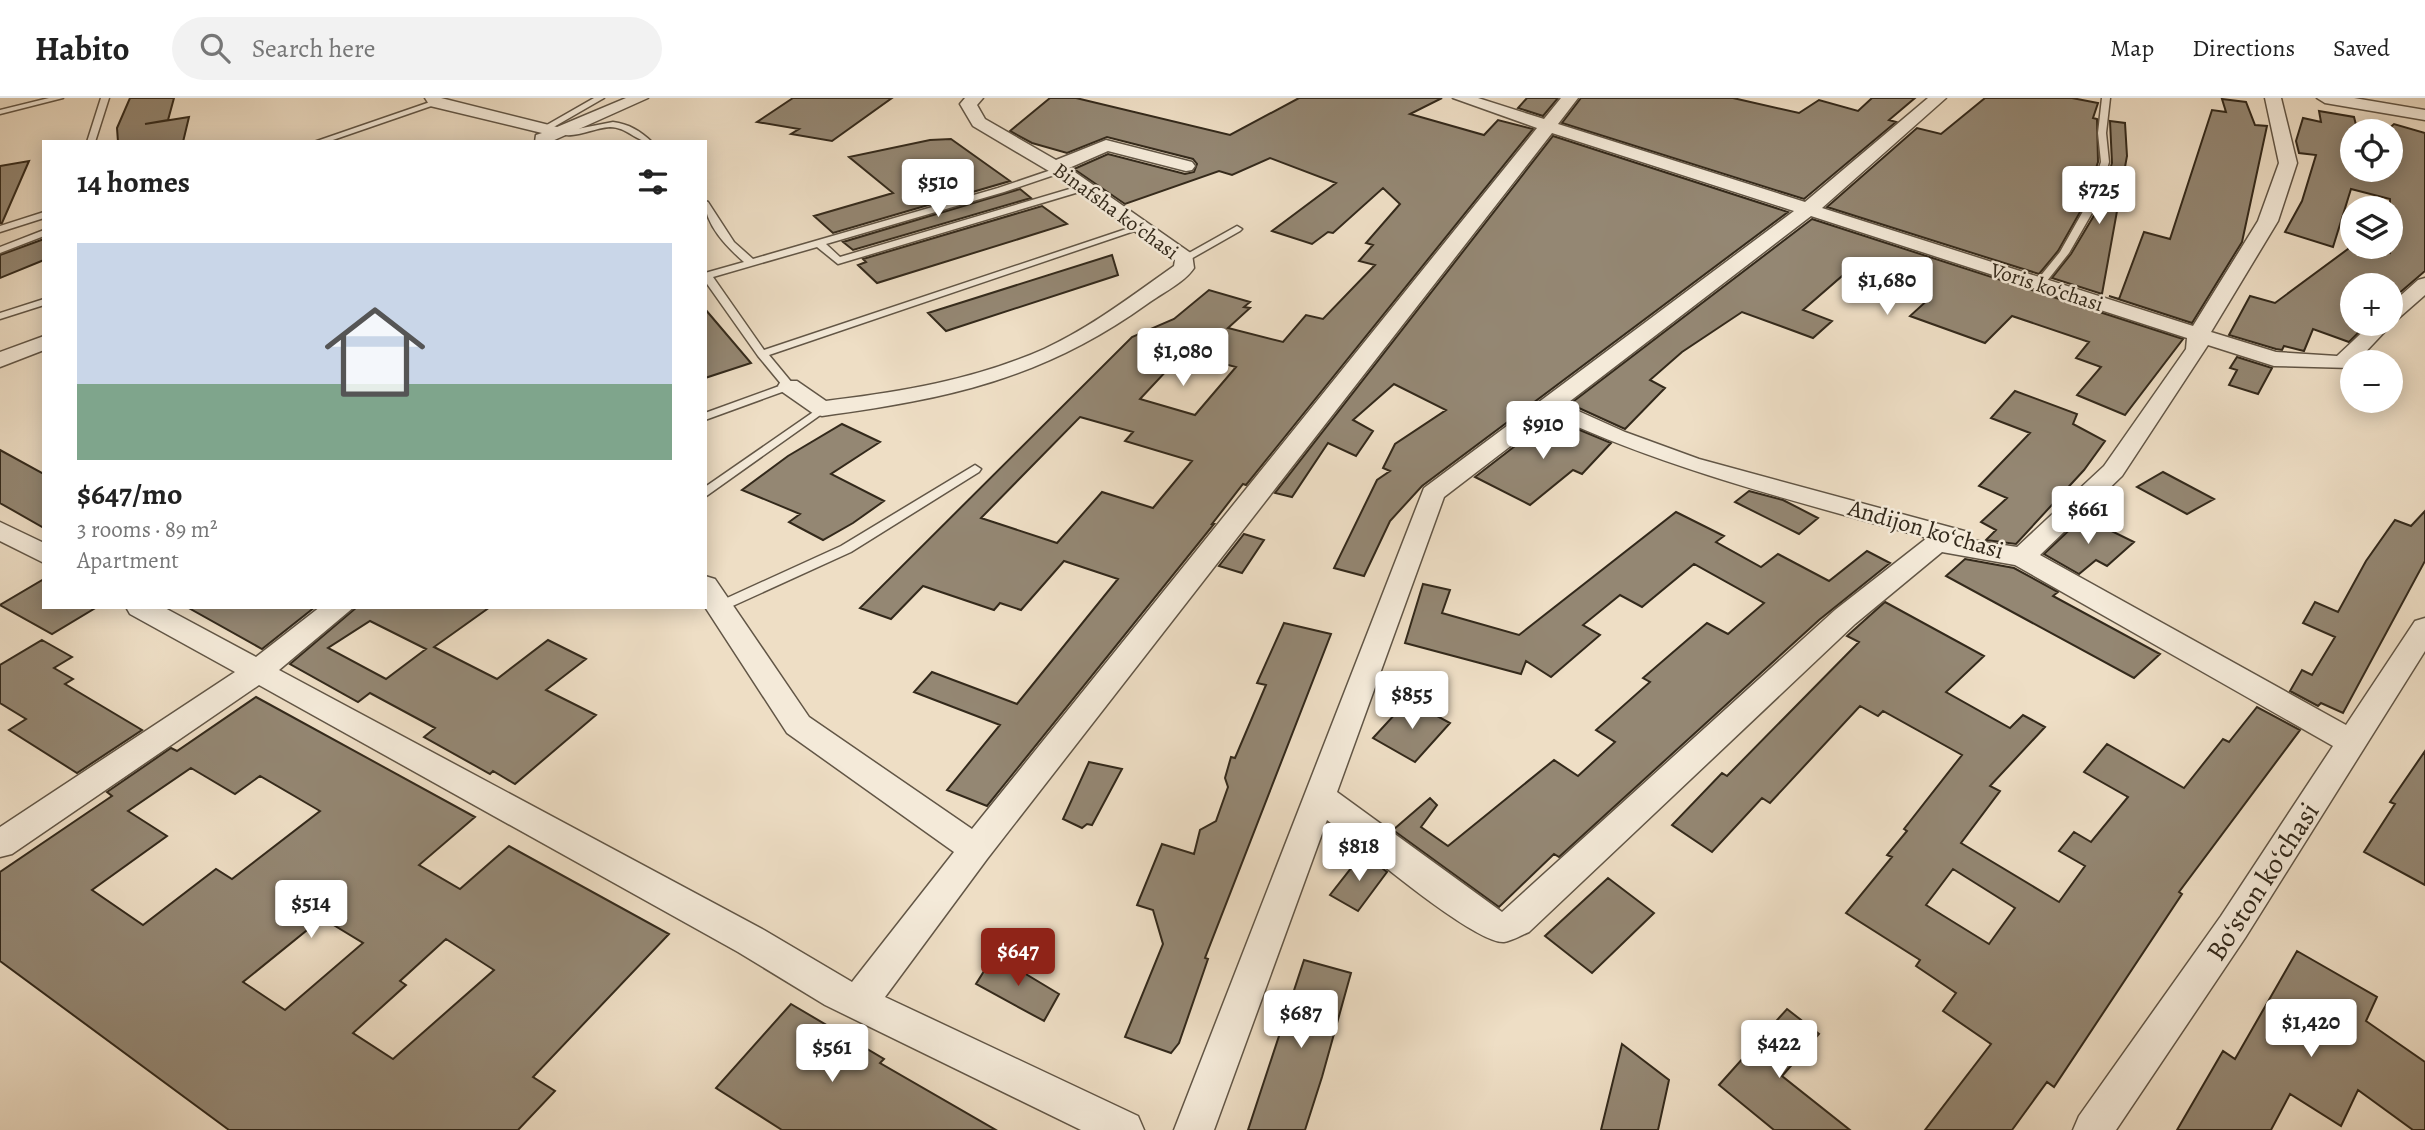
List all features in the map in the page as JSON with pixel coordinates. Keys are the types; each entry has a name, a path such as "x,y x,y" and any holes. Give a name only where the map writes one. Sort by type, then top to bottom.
{"street":[{"path":"466,113 493,98"},
{"path":"443,101 466,113 545,135 640,98"},
{"name":"Binafsha koʻchasi","path":"822,409 905,398 986,378 1053,353 1175,278 1184,268 1185,258 1144,226 1058,169 979,122 968,104 975,98"},
{"name":"Voris koʻchasi","path":"1461,98 2274,359 2343,363 2371,336"},
{"path":"859,1002 975,849 1570,98"},
{"path":"1194,1130 1433,493 1810,208 1938,98"},
{"name":"Andijon koʻchasi","path":"1549,406 1617,437 1690,464 2022,557 2113,471 2197,349 2198,336 2268,221 2288,163 2272,98"},
{"path":"2325,98 2425,114"},
{"path":"1058,169 1106,145 1186,166"},
{"path":"2403,305 2425,284"},
{"path":"0,360 42,343"},
{"path":"789,386 822,409"},
{"path":"0,530 42,553"},
{"path":"1318,796 1483,920 1503,927 1517,921 1845,618 1937,543 2022,557 2351,742"},
{"path":"713,596 798,725 975,849"},
{"path":"144,609 751,941 838,993 1124,1130"},
{"path":"0,844 257,671 309,628 337,609"},
{"name":"Boʻston koʻchasi","path":"2093,1130 2234,928 2425,628"}],"lane":[{"path":"0,113 59,98"},
{"path":"92,140 105,98"},
{"path":"545,135 600,98"},
{"path":"2039,284 2064,253 2091,206 2105,162 2102,133 2106,98"},
{"path":"324,140 443,101"},
{"path":"545,135 569,134 614,124 626,127 645,140"},
{"path":"707,416 789,386 762,354 707,276 1001,190 1058,169"},
{"path":"818,242 838,261 1086,187"},
{"path":"1001,190 1025,207"},
{"path":"707,207 730,244 751,263"},
{"path":"0,229 42,216"},
{"path":"762,354 1144,226"},
{"path":"1185,258 1237,229"},
{"path":"0,250 42,234"},
{"path":"0,316 42,303"},
{"path":"707,492 822,409"},
{"path":"713,596 846,549 975,469"}],"building":[{"path":"130,98 174,98 168,120 145,124 189,117 183,140 118,140 117,128"},
{"path":"793,98 892,98 832,141 791,134 799,129 757,122"},
{"path":"1050,98 1076,98 1230,135 1299,98 1442,98 1410,114 1484,135 1498,120 1533,129 1246,485 1243,484 1214,524 987,806 947,790 1000,725 914,692 932,672 1017,704 1118,579 1064,561 1021,610 1000,603 994,610 923,586 891,619 860,608 1132,337 1174,319 1209,290 1250,302 1244,307 1250,308 1228,328 1283,342 1306,315 1323,319 1375,265 1359,261 1373,245 1366,243 1400,204 1383,188 1333,233 1328,232 1312,244 1272,231 1336,183 1270,158 1232,175 1219,171 1125,204 1074,169 1108,154 1185,174 1194,172 1197,164 1193,159 1107,137 1067,153 1032,143 1010,131","holes":["1183,353 1236,367 1195,415 1140,399","1080,417 1133,432 1125,441 1192,461 1153,508 1102,492 1057,543 981,518"]},
{"path":"1527,98 1558,98 1543,116 1518,108"},
{"path":"1581,98 1733,98 1799,113 1819,100 1858,111 1872,98 1915,98 1889,120 1896,122 1804,199 1562,123"},
{"path":"1985,98 2072,98 2098,103 2093,118 2097,119 2098,162 2084,205 2058,251 2039,274 1827,207 1917,128 1941,134"},
{"path":"2222,99 2246,102 2255,125 2267,126 2242,242 2192,323 2109,296 2119,299 2144,232 2170,239 2212,110 2226,112"},
{"path":"2319,111 2354,117 2340,119 2340,182 2403,182 2403,127 2425,133 2425,271 2403,290 2403,273 2340,273 2340,336 2355,336 2349,342 2313,329 2304,351 2284,346 2282,350 2229,335 2250,296 2275,303 2340,255 2340,259 2403,259 2403,196 2378,196 2351,189 2349,196 2340,196 2340,224 2333,247 2285,232 2302,201 2316,155 2299,153 2296,141 2303,118 2321,122"},
{"path":"2110,121 2125,123 2127,156 2102,294 2052,278 2071,254 2099,207 2112,163"},
{"path":"1553,136 1788,212 1422,486 1390,521 1364,576 1334,568 1377,480 1390,471 1383,468 1395,444 1446,410 1394,384 1353,420 1373,431 1356,456 1328,443 1292,497 1275,493"},
{"path":"951,139 1010,181 833,233 814,216 893,193 849,157 930,140"},
{"path":"29,161 2,223 0,223 0,166"},
{"path":"1020,189 1031,198 853,250 843,242"},
{"path":"1042,206 1067,224 877,283 858,265 866,262 863,259"},
{"path":"1812,219 2183,339 2125,415 2077,395 2101,367 2076,358 2089,342 2012,316 1985,343 1910,316 1931,297 1849,270 1803,310 1832,321 1813,338 1742,312 1682,352 1650,380 1665,388 1625,429 1570,404"},
{"path":"42,240 42,261 0,278 0,255"},
{"path":"1112,255 1118,275 946,331 928,313"},
{"path":"707,311 751,363 707,377"},
{"path":"2237,357 2272,368 2258,394 2229,385 2237,370 2230,368"},
{"path":"2015,391 2077,414 2073,424 2105,441 2084,470 2016,544 1986,540 1996,530 1981,522 2007,498 1979,486 2030,433 1991,418"},
{"path":"1551,418 1611,443 1582,474 1573,470 1530,505 1475,477"},
{"path":"842,424 880,442 831,474 884,501 853,523 823,540 789,522 800,514 742,490 788,456"},
{"path":"0,450 42,473 42,527 0,503"},
{"path":"2163,472 2214,499 2187,514 2137,487"},
{"path":"1749,491 1783,500 1818,518 1799,534 1735,502"},
{"path":"2425,511 2425,561 2343,713 2321,703 2318,706 2290,691 2302,670 2312,675 2335,637 2303,623 2315,602 2338,612 2366,561 2395,520 2411,526"},
{"path":"1676,512 1724,536 1716,542 1761,567 1778,554 1829,581 1867,551 1890,563 1819,620 1559,857 1554,854 1499,907 1393,830 1430,798 1437,805 1421,827 1448,846 1554,760 1578,776 1615,742 1596,730 1650,682 1643,678 1707,623 1728,634 1764,603 1694,564 1642,607 1620,595 1583,625 1600,635 1551,677 1526,661 1521,674 1405,643 1423,584 1450,590 1442,613 1519,635"},
{"path":"2083,517 2134,542 2107,566 2096,560 2079,574 2044,554"},
{"path":"1244,534 1264,540 1242,573 1219,566"},
{"path":"1965,559 2014,568 2058,592 2053,596 2160,654 2134,678 1946,576"},
{"path":"42,580 42,609 94,609 52,634 0,605"},
{"path":"1885,602 1984,656 1946,692 2010,728 2023,715 2045,727 1990,786 2000,791 1961,843 2059,902 2085,866 2059,851 2074,832 2091,842 2128,797 2084,772 2107,744 2184,788 2223,739 2229,742 2257,707 2300,730 2179,892 2182,894 2054,1087 2047,1082 2012,1130 1925,1130 1991,1044 1943,1011 1956,993 1916,966 1920,960 1846,913 1892,857 1887,855 1907,831 1904,829 1962,755 1883,711 1878,716 1860,706 1770,803 1762,798 1712,852 1672,825 1722,773 1727,776 1859,642 1847,636","holes":["1953,869 2015,908 1989,944 1926,905"]},
{"path":"191,609 312,609 262,649"},
{"path":"355,609 487,609 434,647 497,679 548,640 586,659 546,690 596,715 515,784 493,771 490,774 424,737 435,728 370,693 358,702 290,664","holes":["370,621 426,649 386,679 328,648"]},
{"path":"1284,623 1331,634 1205,958 1208,959 1179,1043 1171,1053 1125,1037 1163,944 1153,910 1137,905 1162,844 1194,854 1200,830 1216,821 1228,787 1225,778 1231,757 1235,758 1266,685 1257,683"},
{"path":"42,640 72,657 54,668 73,679 65,684 142,730 77,773 9,730 26,719 0,703 0,665"},
{"path":"256,697 475,817 419,865 460,889 509,846 669,934 533,1077 555,1091 518,1130 229,1130 0,961 0,872 112,796 107,792 171,748 177,751","holes":["191,768 235,794 260,776 320,811 232,879 216,869 143,925 92,890 167,836 128,811","322,918 363,943 285,1010 243,982","446,939 494,970 393,1059 353,1033 406,985 400,981"]},
{"path":"1408,700 1450,723 1415,762 1373,738"},
{"path":"2425,751 2425,885 2364,852 2395,804 2390,802"},
{"path":"1089,762 1122,769 1092,825 1087,824 1082,828 1063,819"},
{"path":"1363,853 1387,872 1358,911 1330,895"},
{"path":"1608,878 1654,913 1592,973 1545,936"},
{"path":"2297,951 2377,997 2366,1021 2425,1062 2425,1130 2413,1130 2358,1090 2341,1126 2290,1094 2271,1130 2177,1130 2223,1051 2235,1059"},
{"path":"994,955 1059,994 1044,1021 976,984"},
{"path":"1304,960 1351,973 1305,1130 1248,1130"},
{"path":"791,1004 884,1059 880,1063 996,1130 782,1130 716,1088"},
{"path":"1787,1009 1819,1034 1782,1076 1850,1130 1774,1130 1719,1085"},
{"path":"1622,1044 1669,1080 1658,1130 1601,1130"}]}
